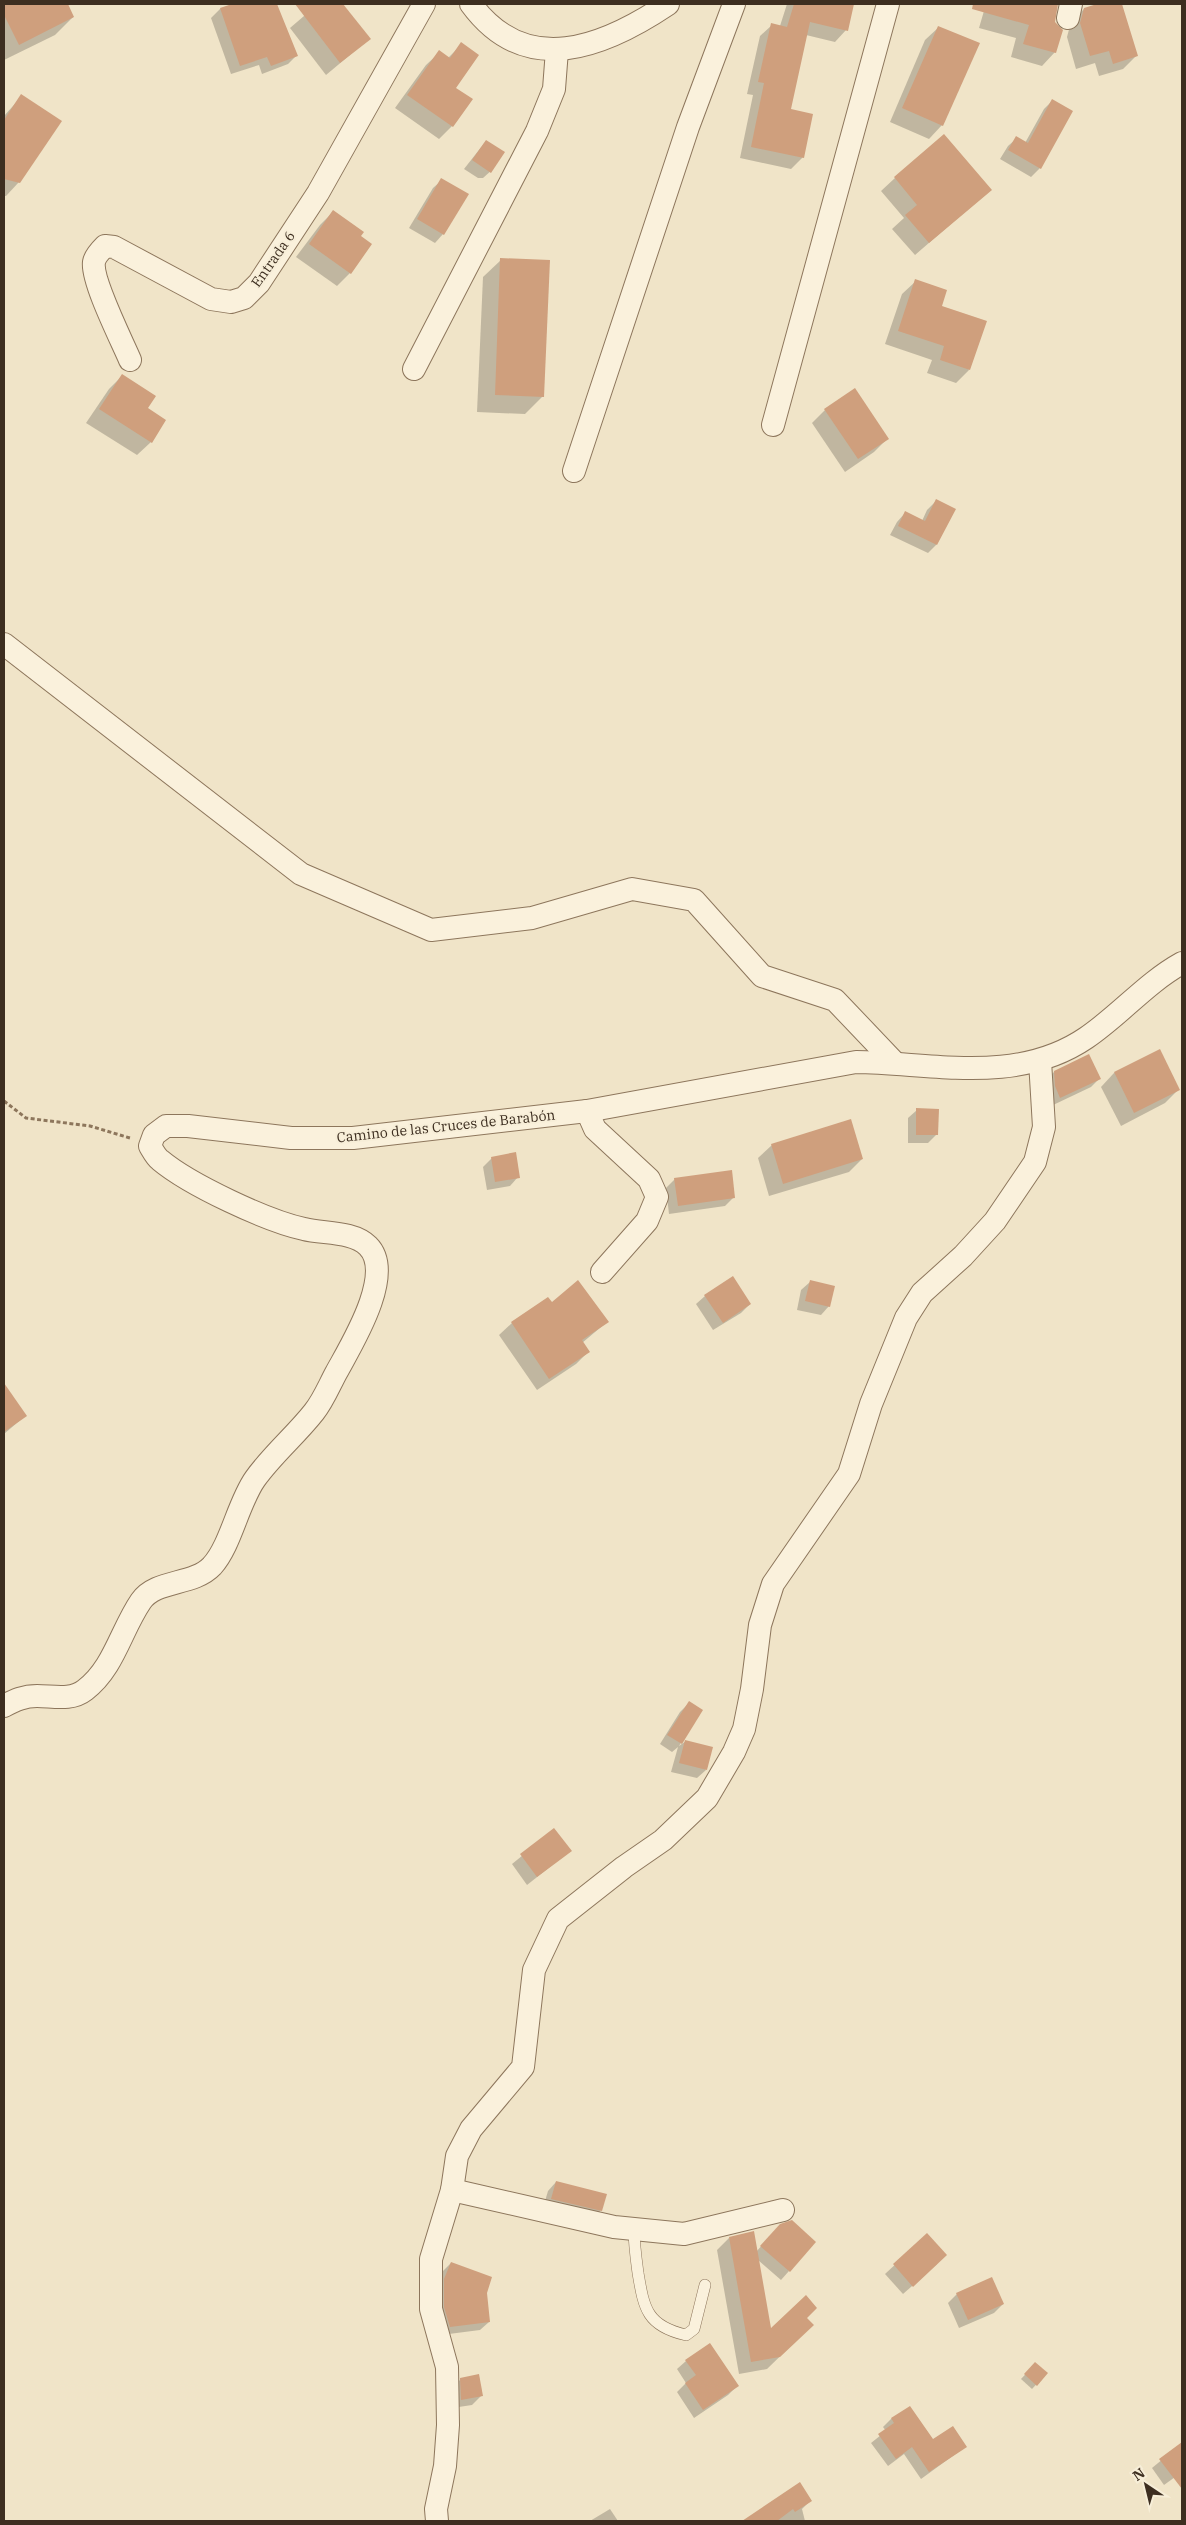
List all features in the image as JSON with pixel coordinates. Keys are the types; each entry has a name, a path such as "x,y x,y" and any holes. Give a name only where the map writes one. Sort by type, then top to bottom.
{"street":[{"name":"Entrada 6","path":"130,360 98,283 94,262 100,251 105,246 114,247 211,298 231,302 244,298 259,283 318,193 424,4"},
{"path":"471,4 484,21 517,44 557,50 596,43 635,26 668,4"},
{"path":"574,471 688,127 734,4"},
{"path":"773,425 888,4"},
{"path":"414,369 537,131 554,89 557,50"},
{"path":"4,644 301,874 431,930 532,918 632,890 694,900 762,976 835,1000 894,1062"},
{"name":"Camino de las Cruces de Barabón","path":"150,1146 154,1135 166,1126 188,1126 290,1138 353,1138 587,1111 856,1062 894,1062 972,1069 1005,1067 1040,1061 1086,1038 1163,974 1182,963"},
{"path":"437,2521 436,2509 445,2466 447,2367 432,2309 431,2259 452,2190 457,2156 471,2129 523,2067 534,1970 558,1919 669,1834 707,1798 734,1752 744,1729 752,1689 760,1625 772,1584 849,1474 871,1404 906,1318 922,1293 963,1256 996,1221 1035,1162 1044,1127 1040,1061"},
{"path":"587,1111 595,1129 649,1179 657,1197 647,1221 602,1272"},
{"path":"4,1706 18,1699 36,1696 60,1698 83,1692 100,1674 115,1653 142,1599 164,1586 200,1576 213,1564 254,1480 316,1410 350,1348 374,1296 376,1263 369,1246 351,1237 303,1229 246,1208 192,1180 159,1160 150,1146"},
{"path":"452,2190 614,2227 684,2234 783,2210"}],"lane":[{"path":"634,2229 634,2242 644,2306 652,2320 668,2330 686,2335 694,2329 705,2285"}],"path":[{"path":"4,1101 26,1118 90,1126 118,1133 150,1146"}],"building":[{"path":"4,4 68,4 74,17 19,45 4,15"},
{"path":"232,4 277,4 298,56 271,66 267,57 240,66 220,8"},
{"path":"295,4 343,4 371,39 340,63"},
{"path":"794,4 854,4 848,31 810,22 791,109 813,114 804,158 751,147 764,83 758,82 771,23 787,27"},
{"path":"973,4 1058,4 1055,22 1063,30 1056,53 1023,44 1029,25 972,9"},
{"path":"1097,4 1122,4 1138,56 1113,64 1109,51 1090,56 1080,23 1084,8"},
{"path":"938,26 980,43 943,126 902,108"},
{"path":"461,42 479,55 456,88 473,99 453,127 407,95 439,50 450,58"},
{"path":"21,94 62,121 20,183 4,179 4,120"},
{"path":"1052,99 1073,111 1041,169 1008,150 1016,136 1028,143"},
{"path":"944,134 992,190 929,243 905,215 917,205 894,177"},
{"path":"486,140 505,152 491,173 472,160"},
{"path":"441,178 469,194 444,235 417,219"},
{"path":"333,210 364,232 361,236 372,244 351,274 309,244"},
{"path":"500,258 550,260 544,397 495,395"},
{"path":"915,279 947,290 942,306 987,321 970,370 940,360 944,346 898,331"},
{"path":"122,374 156,396 148,408 166,420 152,443 99,409"},
{"path":"855,388 889,439 858,459 824,409"},
{"path":"936,499 956,509 937,545 898,526 905,511 925,521"},
{"path":"1160,1049 1180,1090 1134,1113 1114,1072"},
{"path":"1089,1054 1101,1079 1060,1098 1055,1086 1054,1071"},
{"path":"916,1108 939,1109 938,1135 916,1135"},
{"path":"851,1119 863,1159 783,1184 771,1144"},
{"path":"516,1152 520,1178 495,1182 491,1157"},
{"path":"732,1170 735,1198 678,1206 674,1178"},
{"path":"733,1276 751,1304 723,1323 704,1295"},
{"path":"578,1280 609,1322 582,1340 590,1352 549,1379 511,1322 548,1297 552,1302"},
{"path":"810,1280 835,1286 830,1307 805,1301"},
{"path":"4,1383 27,1416 4,1432"},
{"path":"689,1701 703,1710 682,1744 667,1735"},
{"path":"685,1740 713,1747 707,1770 679,1763"},
{"path":"554,1828 572,1851 537,1877 520,1854"},
{"path":"556,2181 607,2194 602,2211 551,2199"},
{"path":"792,2220 816,2242 790,2272 760,2246 780,2224"},
{"path":"754,2231 771,2328 806,2295 817,2308 807,2318 814,2325 780,2357 751,2362 729,2237"},
{"path":"927,2233 947,2255 913,2287 893,2264"},
{"path":"451,2262 492,2277 487,2293 490,2322 450,2327 444,2307 444,2279"},
{"path":"992,2277 1004,2304 968,2320 956,2293"},
{"path":"710,2343 739,2386 703,2410 685,2383 696,2375 685,2360"},
{"path":"1035,2362 1048,2373 1037,2386 1024,2374"},
{"path":"479,2374 483,2396 461,2400 460,2378"},
{"path":"910,2406 933,2439 953,2426 967,2447 929,2472 912,2447 896,2459 878,2434 894,2423 891,2418"},
{"path":"1182,2442 1182,2489 1159,2459"},
{"path":"800,2482 812,2501 795,2512 793,2509 777,2521 742,2521"}]}
